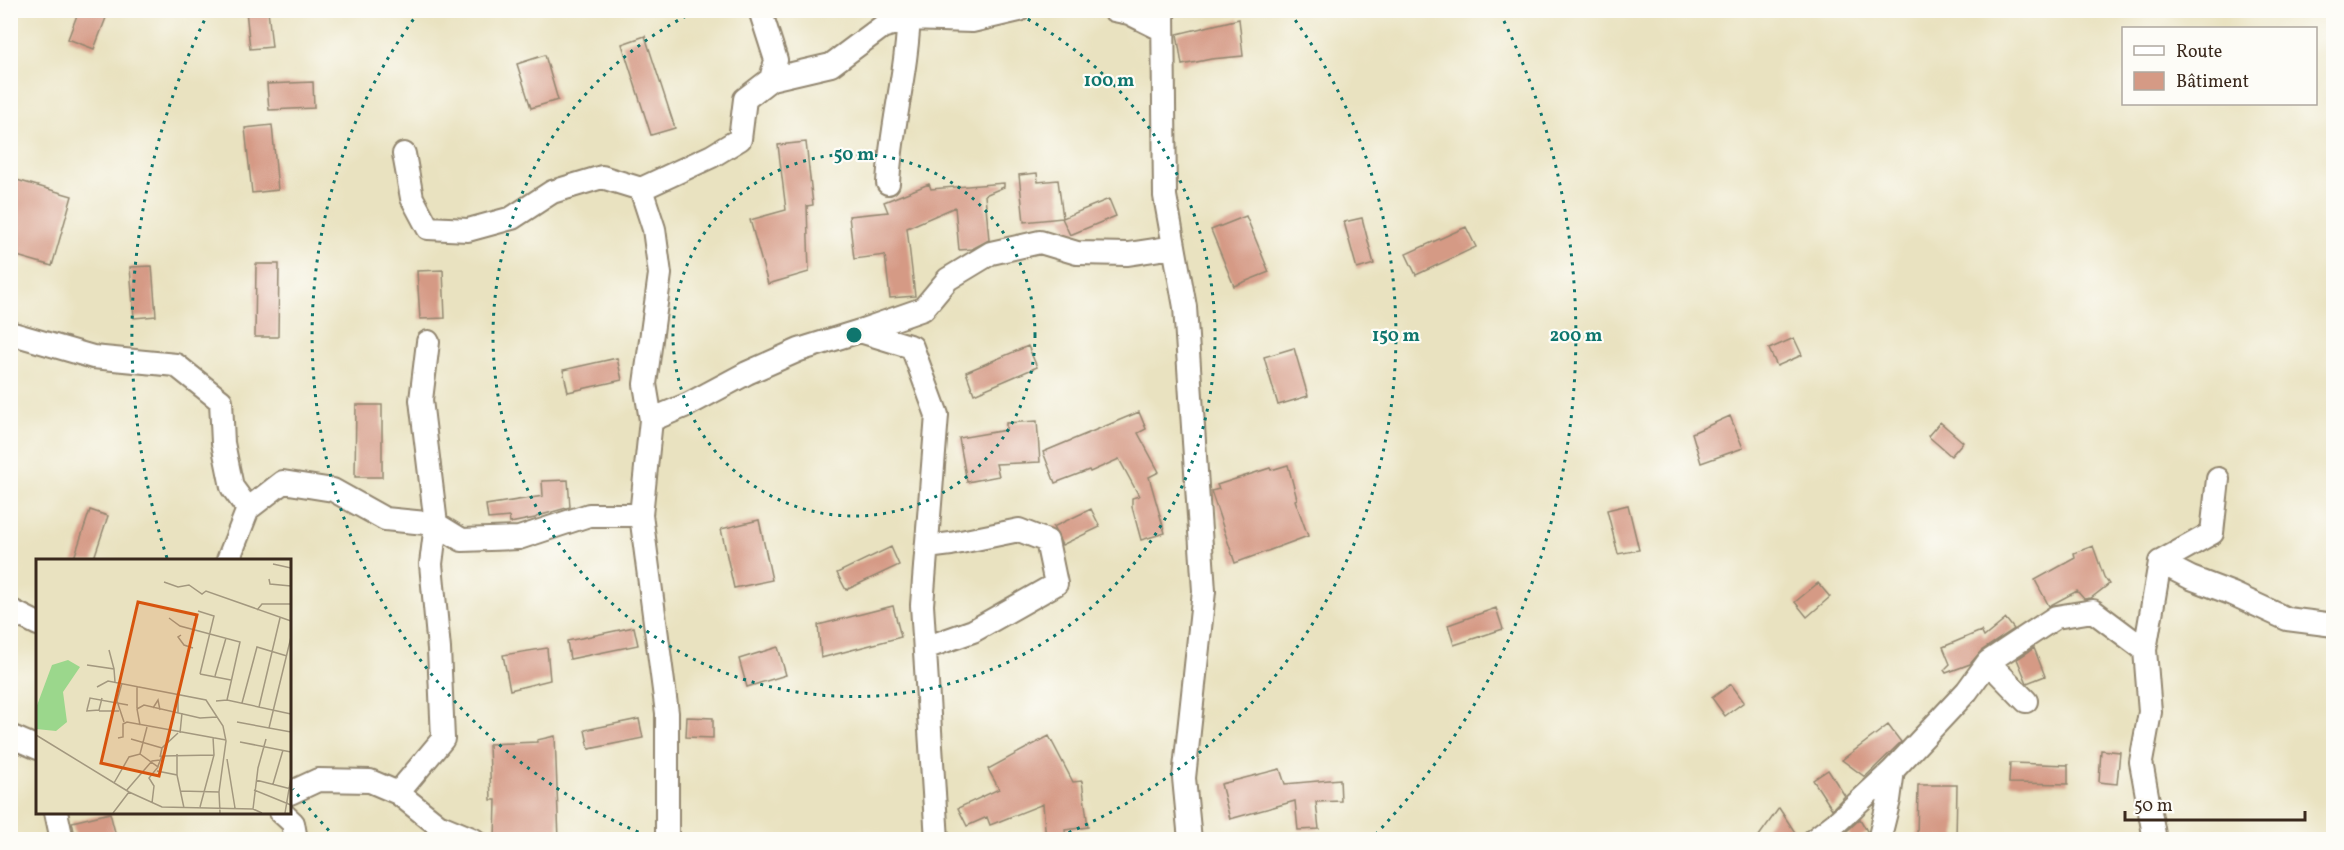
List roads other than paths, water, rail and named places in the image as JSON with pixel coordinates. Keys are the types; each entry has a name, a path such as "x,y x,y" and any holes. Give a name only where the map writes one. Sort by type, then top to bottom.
{"street":[{"path":"404,154 412,198 428,228 468,230 512,218 552,192 602,177 641,189 712,156 740,139 745,99 771,79 831,65 882,27 909,15 972,21 1019,10"},
{"path":"1114,10 1163,20 1165,195 1185,307 1204,591 1184,778 1190,839"},
{"path":"761,11 777,60 771,79"},
{"path":"888,183 890,150 903,79 909,15"},
{"path":"641,189 654,229 660,274 645,384 651,420 641,515 667,713 667,840"},
{"path":"937,840 922,605 937,415 912,347 924,309 948,279 991,253 1040,242 1077,253 1128,254 1174,248"},
{"path":"651,420 799,350 924,309"},
{"path":"860,331 912,347"},
{"path":"10,333 93,357 176,365 222,401 223,443 232,487 248,509"},
{"path":"398,793 443,739 439,649 431,564 436,524 421,400 428,342"},
{"path":"2160,562 2212,532 2218,479"},
{"path":"229,559 248,509 283,482 333,490 385,519 436,524 462,540 519,538 589,514 641,515"},
{"path":"925,648 973,631 1056,584 1047,542 1019,530 927,547"},
{"path":"2160,562 2191,578 2287,619 2334,625"},
{"path":"2155,840 2141,762 2151,712 2145,650 2160,562"},
{"path":"10,610 36,623"},
{"path":"1814,840 1836,823 1893,770 1966,691 1988,662 2056,617 2093,610 2145,650"},
{"path":"1988,662 2026,701"},
{"path":"10,736 36,747"},
{"path":"1880,840 1890,800 1893,770"},
{"path":"291,793 318,780 370,781 398,793 438,825 474,840"},
{"path":"56,814 62,840"},
{"path":"282,814 293,823 296,840"}]}
